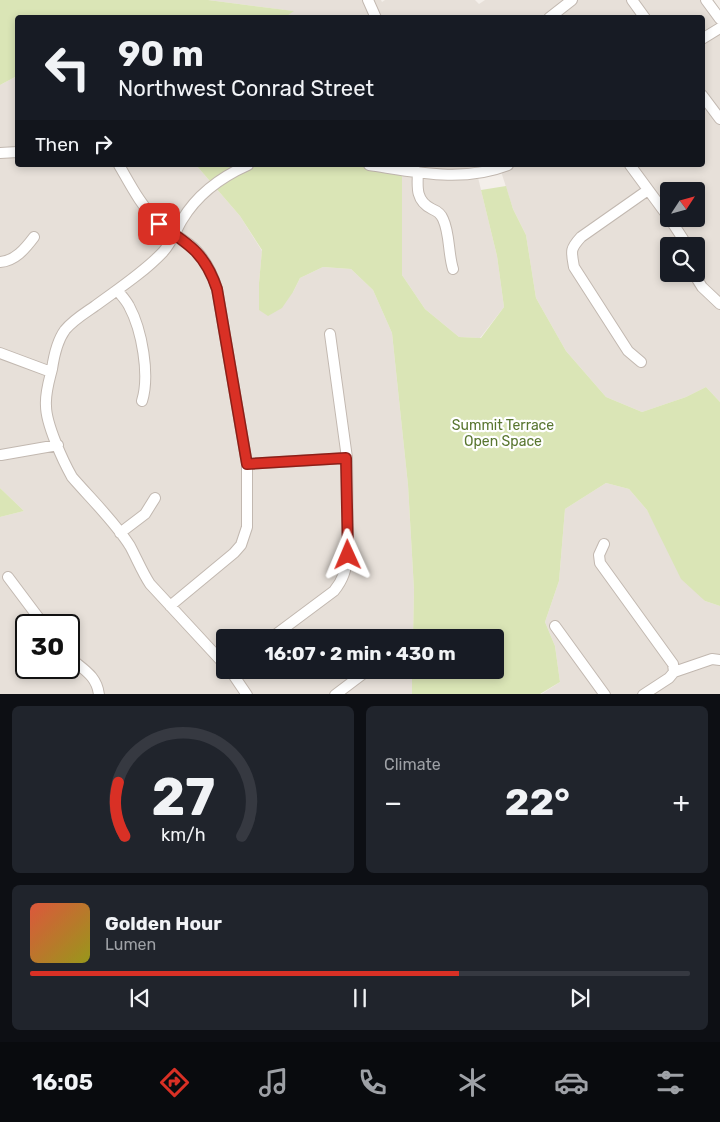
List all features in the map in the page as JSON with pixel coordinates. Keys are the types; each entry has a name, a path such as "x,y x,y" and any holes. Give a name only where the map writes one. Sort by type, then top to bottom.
{"street":[{"path":"368,0 375,15"},
{"path":"552,15 572,0"},
{"path":"632,0 643,15"},
{"path":"706,0 720,19"},
{"path":"705,37 720,28"},
{"path":"705,99 720,119"},
{"path":"0,153 15,152"},
{"path":"120,167 150,214 159,224 190,244 203,259 212,275 217,289 247,464 247,527 241,544 226,560 170,606"},
{"path":"216,655 143,574 120,533 72,477 47,416 45,405 54,354 66,329 146,269 165,250 182,220 196,201 212,185 228,174 244,167"},
{"path":"383,167 445,176 482,173 502,167"},
{"path":"631,167 660,206"},
{"path":"418,172 417,190 420,198 427,206 442,216 446,226 449,256 453,269"},
{"path":"641,362 628,351 574,267 571,252 573,246 581,237 648,190"},
{"path":"0,262 8,261 14,257 34,237"},
{"path":"699,282 720,304"},
{"path":"117,290 128,305 135,321 140,341 146,376 142,401"},
{"path":"283,629 334,591 342,582 346,570 348,555 346,458 330,334"},
{"path":"0,353 51,372"},
{"path":"1,455 58,445"},
{"path":"247,464 346,458"},
{"path":"120,533 145,514 155,498"},
{"path":"604,544 599,555 600,563 673,664 674,672"},
{"path":"8,577 36,614"},
{"path":"555,626 605,694"},
{"path":"649,693 674,672 712,659 720,660"},
{"path":"80,666 92,676 98,687 99,694"},
{"path":"236,679 247,694"},
{"path":"335,694 356,679"}],"shaded area":[{"path":"208,0 381,0 382,2 385,0 475,0 479,4 485,0 705,0 720,20 720,402 706,387 686,397 642,412 606,397 566,351 536,298 526,235 513,209 500,167 705,167 705,15 288,15 293,11"},
{"path":"15,77 15,167 198,167 240,216 262,251 259,283 293,292 300,278 323,267 351,269 373,290 392,333 408,485 414,590 413,629 216,629 216,679 412,679 412,694 0,694 0,517 24,511 0,488 0,85"},
{"path":"402,167 475,167 497,256 504,307 480,338 459,337 425,309 402,275"},
{"path":"606,483 629,489 647,510 663,540 705,601 720,606 720,694 542,694 560,682 555,646 545,622 559,581 565,509"}],"green space":[{"path":"0,0 208,0 294,11 288,15 15,15 15,77 0,85"},
{"name":"Summit Terrace Open Space","path":"198,167 402,167 402,275 425,309 459,337 481,338 504,307 497,256 481,190 506,186 513,209 526,235 536,298 566,351 606,397 642,412 686,397 706,387 720,402 720,606 705,601 681,579 647,510 629,489 606,483 565,509 559,581 545,622 555,646 560,682 540,694 412,694 412,679 504,679 504,629 413,629 414,590 408,485 392,333 373,290 351,269 323,267 300,278 282,308 268,316 259,310 262,250 240,216"},
{"path":"0,488 24,511 0,517"}],"route":[{"path":"159,224 190,244 203,259 212,275 217,289 247,464 346,458 348,555"}]}
